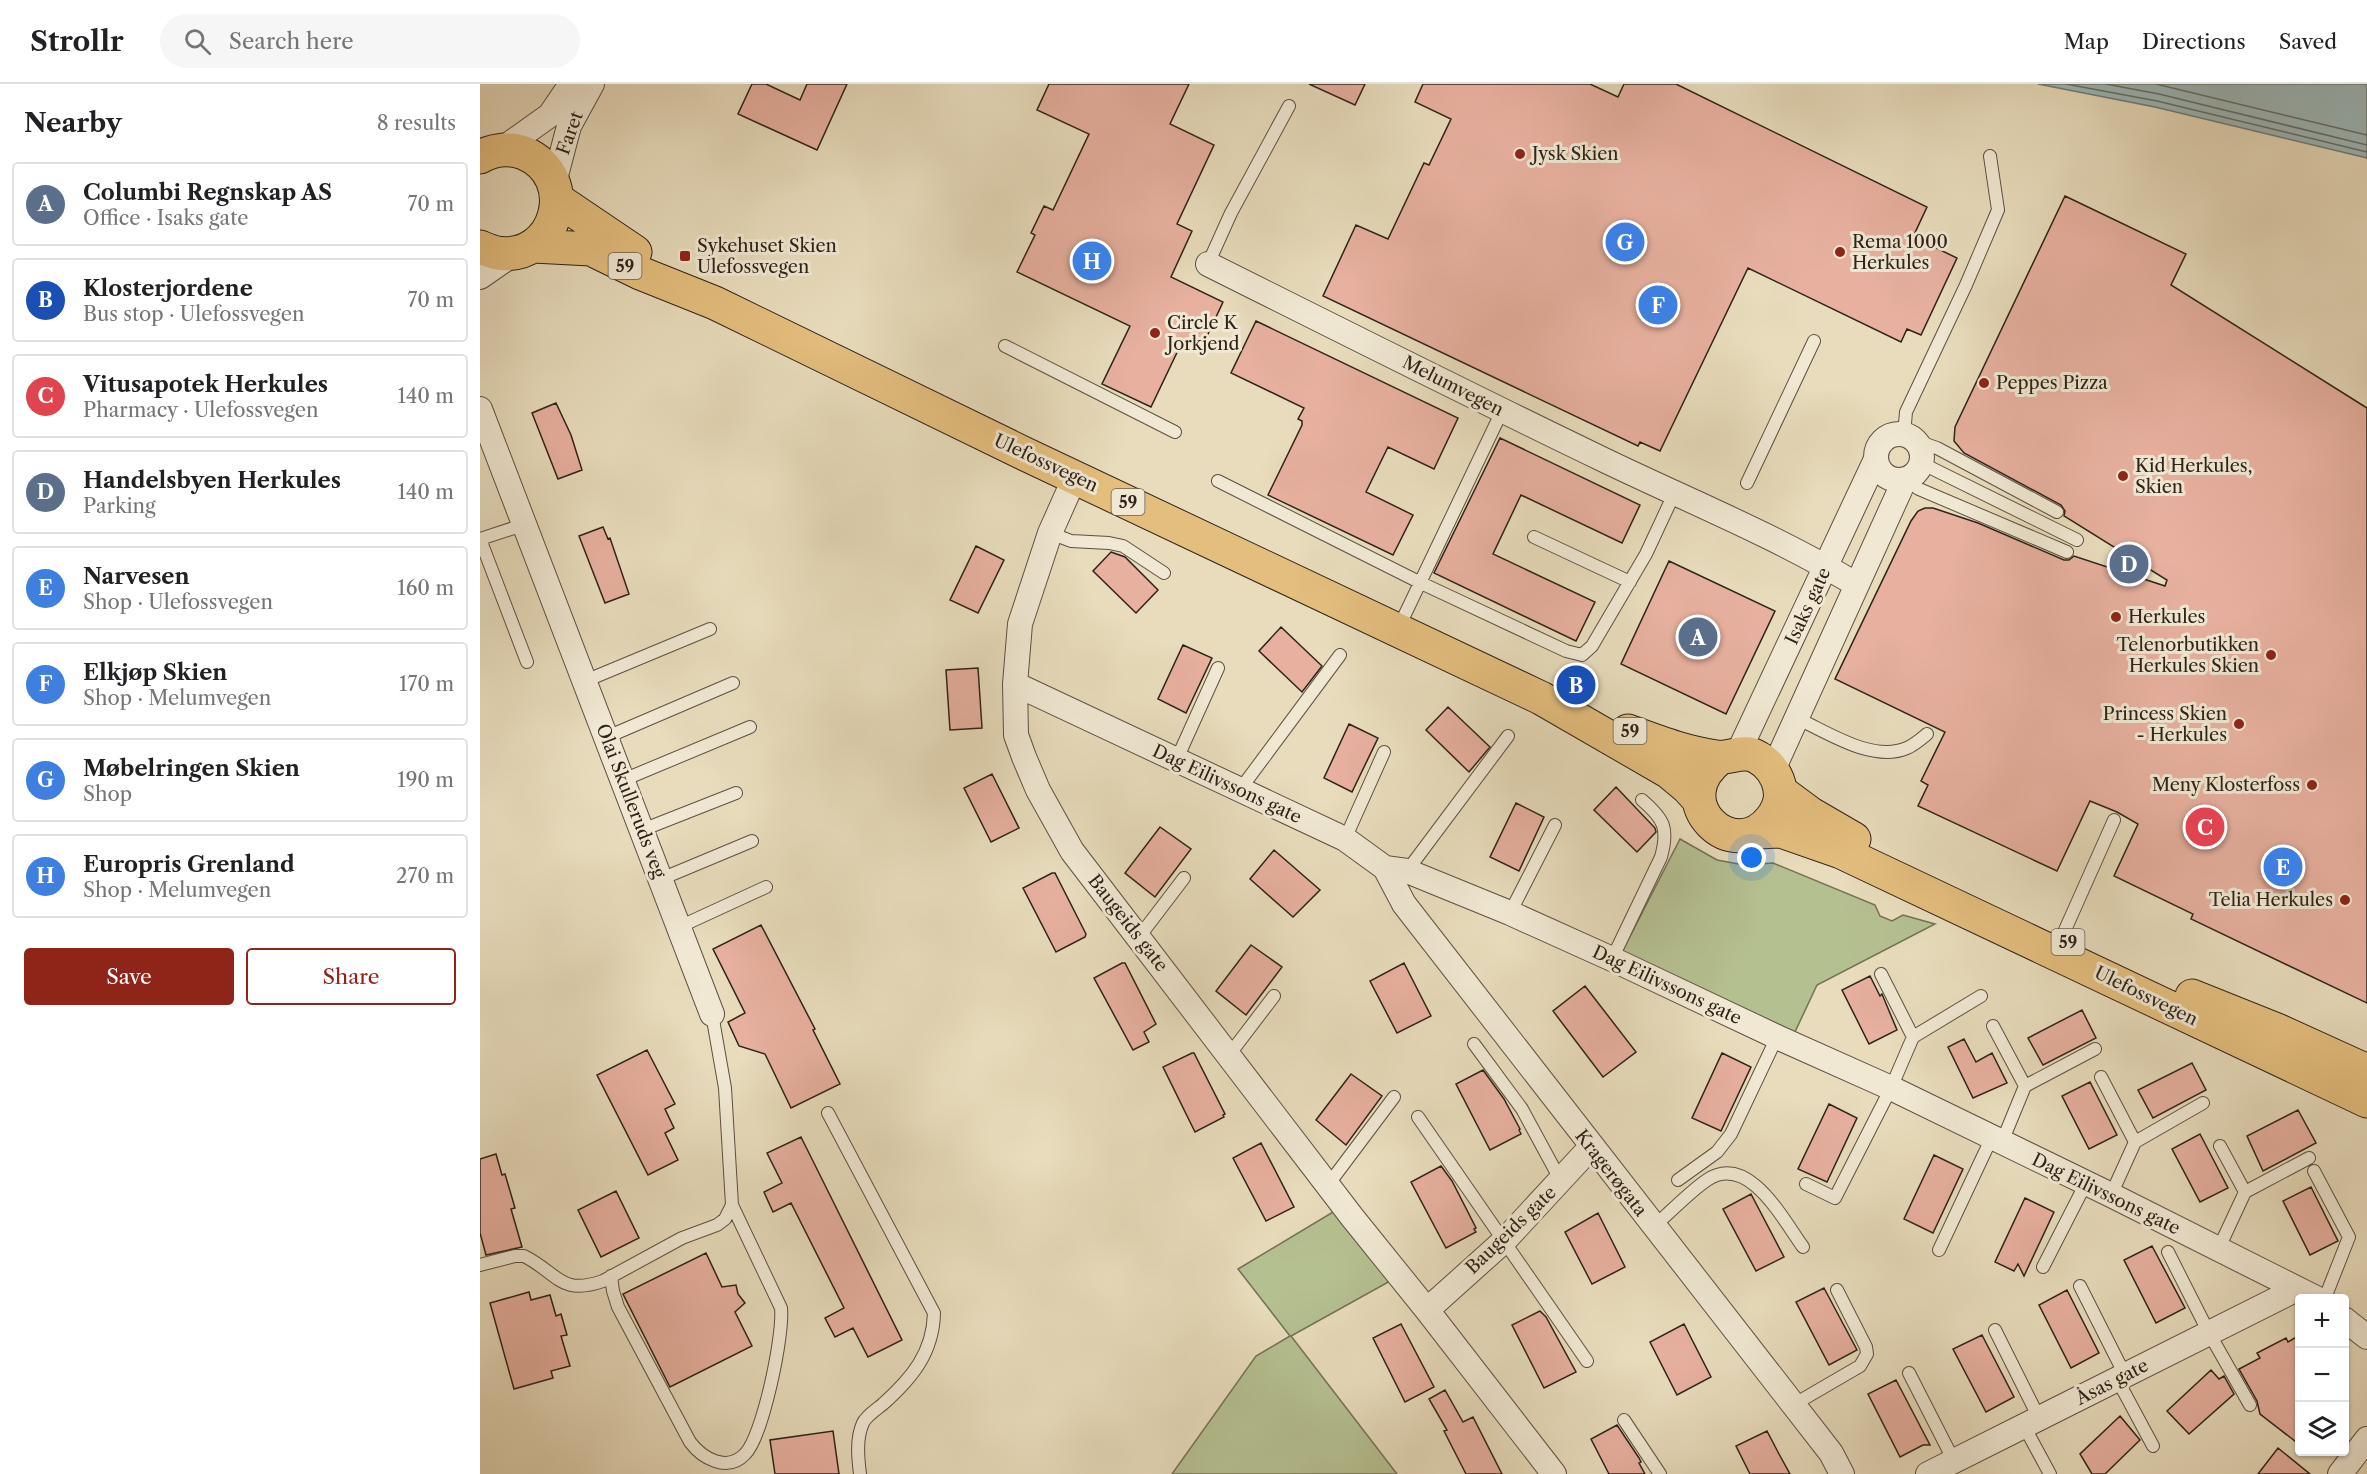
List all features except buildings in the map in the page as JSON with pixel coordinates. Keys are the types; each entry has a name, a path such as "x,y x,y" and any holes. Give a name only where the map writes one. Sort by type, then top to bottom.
{"main road":[{"name":"59","path":"491,153 517,151 532,157 545,168 556,192"},
{"path":"524,249 546,234 555,218 556,192"},
{"name":"Ulefossvegen","path":"556,192 715,303"},
{"name":"59","path":"480,247 497,253 524,249"},
{"name":"Ulefossvegen","path":"524,249 591,249 640,273 715,303 1541,698 1669,772 1698,799"},
{"name":"Ulefossvegen","path":"1541,698 1680,750 1729,755"},
{"name":"59","path":"1729,755 1756,756 1777,781"},
{"path":"1698,799 1702,777 1709,766 1729,755"},
{"path":"1757,832 1764,828 1777,812 1777,781"},
{"name":"Ulefossvegen","path":"1777,781 1811,814 1849,837 2061,939 2182,992 2277,1030 2367,1071"},
{"name":"59","path":"1698,799 1706,819 1716,829 1740,836 1757,832"},
{"name":"Ulefossvegen","path":"1757,832 1780,831 1841,852 2367,1101"}],"street":[{"name":"Faret","path":"491,153 550,115 571,84"},
{"name":"Faret","path":"556,192 569,126 592,84"},
{"path":"480,277 524,249"},
{"name":"Melumvegen","path":"1208,264 1502,411 1674,494 1759,531 1857,585"},
{"name":"Olai Skulleruds veg","path":"480,409 712,1014"},
{"name":"Isaks gate","path":"1729,755 1826,567 1876,459 1877,451 1883,441 1895,435 1909,437"},
{"path":"1876,459 1878,467 1885,475 1895,480 1920,471 1922,453 1909,437"},
{"name":"Isaks gate","path":"1777,781 1796,718 1857,585 1920,471"},
{"name":"Baugeids gate","path":"1076,477 1050,533 1020,624 1015,684 1017,735 1038,790 1072,850 1328,1185 1554,1474"},
{"name":"Dag Eilivssons gate","path":"1015,684 1345,839 1396,869 1510,913 1891,1088 2111,1194 2305,1294"},
{"name":"Kragerøgata","path":"1396,869 1404,904 1831,1453 1842,1474"},
{"name":"Baugeids gate","path":"1427,1310 1505,1240 1591,1147"},
{"name":"Åsas gate","path":"1943,1469 2209,1333 2295,1298"},
{"path":"2349,1323 2367,1337"},
{"path":"2340,1474 2367,1439"}],"lane":[{"name":"Melumvegen","path":"1208,264 1231,213 1289,106"},
{"path":"1990,156 1998,210 1966,285 1906,412 1909,437 1937,448 2057,513"},
{"path":"1747,483 1814,341"},
{"path":"1005,346 1175,432"},
{"path":"1398,630 1502,411"},
{"path":"2067,552 1919,489 1920,471 2077,540"},
{"path":"1218,481 1421,583 1566,651 1582,655 1592,646 1646,554 1674,494"},
{"path":"526,524 480,539 527,662"},
{"path":"1050,533 1071,541 1123,546 1164,573"},
{"path":"1534,537 1630,582"},
{"path":"585,681 710,629"},
{"path":"1239,791 1340,655"},
{"path":"1176,761 1218,668"},
{"path":"607,737 733,683"},
{"path":"1796,718 1863,748 1888,752 1908,748 1927,734"},
{"path":"623,780 750,727"},
{"path":"1396,869 1508,736"},
{"path":"1345,839 1384,752"},
{"path":"642,830 736,793"},
{"path":"1612,959 1661,857 1665,841 1665,829 1660,819 1642,800"},
{"path":"2061,939 2114,820"},
{"path":"1510,913 1555,825"},
{"path":"661,879 752,841"},
{"path":"1139,937 1184,878"},
{"path":"679,927 766,886"},
{"path":"1881,974 1913,1037"},
{"path":"1229,1055 1274,996"},
{"path":"1806,1184 1836,1198 1891,1088 1913,1037 1981,996"},
{"name":"Olai Skulleruds veg","path":"712,1014 725,1088 732,1205"},
{"path":"1993,1026 2025,1086"},
{"path":"1678,1180 1724,1145 1777,1037"},
{"path":"1474,1044 1522,1109 1561,1181"},
{"path":"1939,1250 2025,1086 2095,1049"},
{"path":"2101,1077 2135,1142"},
{"path":"1328,1185 1394,1097"},
{"path":"2111,1194 2135,1142 2203,1103"},
{"path":"828,1113 934,1313 933,1334 923,1356 906,1383 863,1422 857,1454 860,1474"},
{"path":"1418,1117 1587,1360"},
{"path":"2220,1146 2245,1192"},
{"path":"2218,1250 2245,1192 2309,1158"},
{"path":"2314,1171 2349,1237 2327,1294"},
{"path":"1653,1227 1708,1179 1722,1174 1734,1174 1749,1179 1762,1190 1803,1247"},
{"path":"2043,1267 2086,1183"},
{"path":"610,1275 618,1307 690,1442 708,1460 732,1468 745,1455 758,1429 774,1366 782,1321 781,1308 732,1205"},
{"path":"480,1265 515,1256 524,1256 568,1286 579,1287 603,1281 610,1275 682,1238 717,1225 726,1219 732,1205"},
{"path":"2168,1252 2209,1333 2250,1405"},
{"path":"2080,1286 2153,1446"},
{"path":"1793,1405 1860,1366 1867,1354 1866,1347 1838,1290"},
{"path":"1995,1330 2050,1474"},
{"path":"1909,1373 1943,1469"},
{"path":"1624,1420 1660,1474"}],"green space":[{"path":"1680,839 1717,860 1744,865 1773,863 1875,905 1880,916 1892,921 1903,915 1935,924 1817,985 1794,1034 1621,954"},
{"path":"1338,1209 1392,1280 1291,1336 1397,1474 1172,1474 1256,1356 1290,1336 1238,1269"}],"water":[{"path":"2038,84 2367,84 2367,158 2155,107"}],"place":[{"name":"Jysk Skien","path":"1520,154"},
{"name":"Møbelringen Skien","path":"1625,242"},
{"name":"Rema 1000 Herkules","path":"1840,252"},
{"name":"Sykehuset Skien Ulefossvegen","path":"685,256"},
{"name":"Europris Grenland","path":"1092,261"},
{"name":"Elkjøp Skien","path":"1658,305"},
{"name":"Circle K Jorkjend","path":"1155,333"},
{"name":"Peppes Pizza","path":"1984,383"},
{"name":"Kid Herkules, Skien","path":"2123,476"},
{"name":"Handelsbyen Herkules","path":"2129,564"},
{"name":"Herkules","path":"2116,617"},
{"name":"Columbi Regnskap AS","path":"1698,637"},
{"name":"Telenorbutikken Herkules Skien","path":"2271,655"},
{"name":"Klosterjordene","path":"1576,685"},
{"name":"Princess Skien - Herkules","path":"2239,724"},
{"name":"Meny Klosterfoss","path":"2312,785"},
{"name":"Vitusapotek Herkules","path":"2205,827"},
{"name":"Narvesen","path":"2283,867"},
{"name":"Telia Herkules","path":"2345,900"}]}
